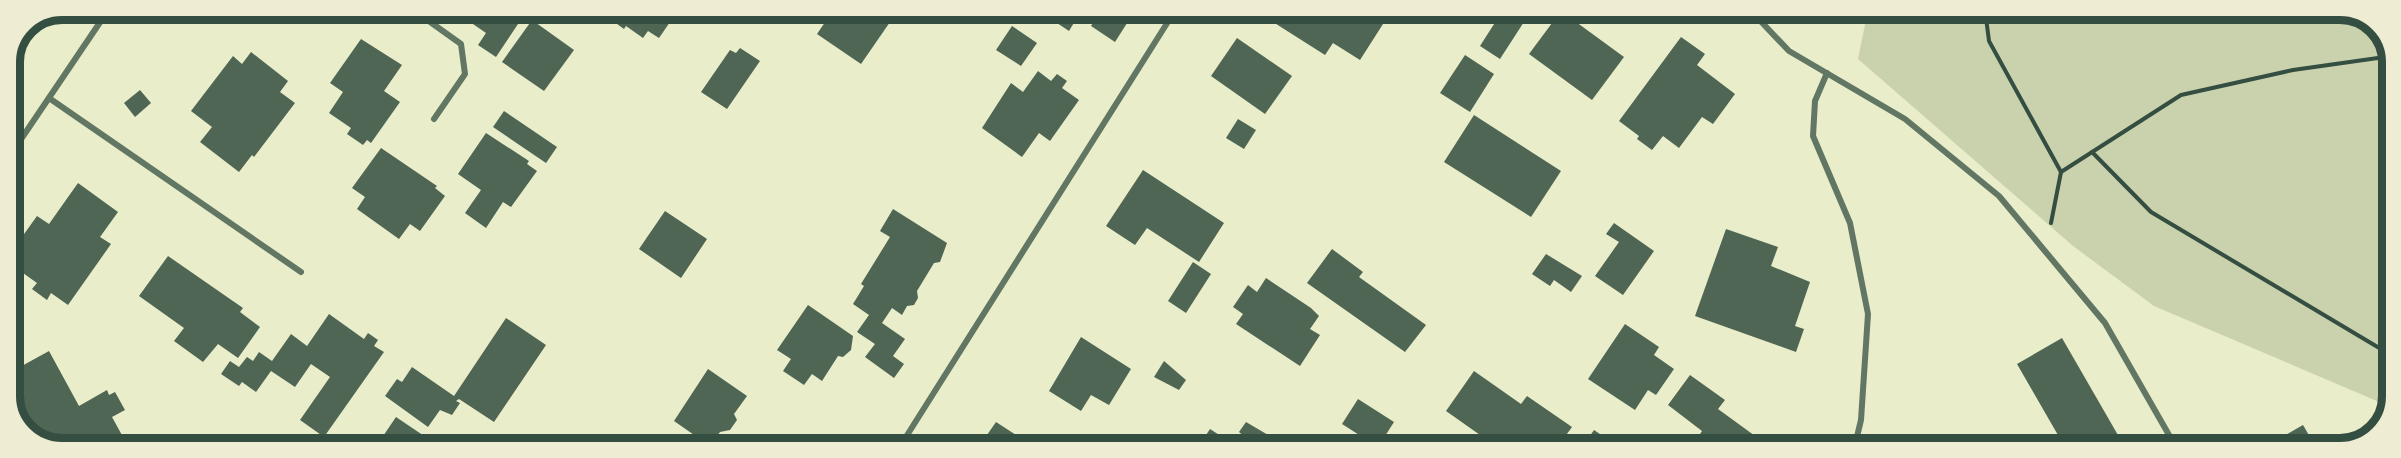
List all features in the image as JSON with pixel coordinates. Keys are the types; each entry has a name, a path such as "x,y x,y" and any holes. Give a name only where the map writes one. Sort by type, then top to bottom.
{"street":[{"path":"20,141 102,20"},
{"path":"427,20 460,44 465,74 434,119"},
{"path":"905,438 1169,20"},
{"path":"1760,20 1789,51 1905,119 1999,196 2105,323 2171,438"},
{"path":"1827,73 1815,101 1813,136 1850,223 1868,314 1861,420 1857,438"},
{"path":"49,98 301,272"}],"path":[{"path":"1986,20 1989,41 2061,172 2046,253"},
{"path":"2061,172 2181,95 2293,70 2381,58"},
{"path":"2091,152 2151,212 2382,350"}],"green space":[{"path":"1866,20 2348,20 2361,25 2376,40 2381,53 2381,403 2154,306 2073,246 1858,59"}],"building":[{"path":"467,20 521,20 496,57 478,45 486,33"},
{"path":"532,20 574,50 544,91 502,62"},
{"path":"612,20 671,20 659,38 648,31 643,38 626,26 624,29"},
{"path":"827,20 891,20 861,64 817,34"},
{"path":"1052,20 1076,20 1069,31"},
{"path":"1095,20 1129,20 1115,42 1091,26"},
{"path":"1274,20 1386,20 1360,60 1333,43 1325,55 1273,22"},
{"path":"1494,20 1525,20 1500,59 1480,46 1496,21"},
{"path":"1554,20 1573,20 1624,57 1592,100 1529,54"},
{"path":"1012,26 1037,43 1021,66 996,50"},
{"path":"1681,37 1705,54 1697,65 1735,94 1713,124 1702,117 1679,148 1663,136 1652,150 1637,139 1639,136 1619,121"},
{"path":"1237,38 1292,76 1265,114 1211,76"},
{"path":"361,39 402,65 384,91 400,102 371,143 367,140 363,145 347,134 351,128 329,113 343,92 330,83"},
{"path":"740,48 760,61 727,109 701,92 730,50 736,53"},
{"path":"251,52 288,81 280,92 295,103 254,157 252,155 239,172 200,142 212,127 191,111 233,56 242,64"},
{"path":"1465,55 1494,74 1470,112 1440,93"},
{"path":"1038,71 1051,81 1057,74 1067,81 1062,88 1079,100 1050,141 1039,133 1022,157 982,128 1011,83 1023,92"},
{"path":"140,90 151,103 135,117 124,103"},
{"path":"504,111 557,147 546,163 493,127"},
{"path":"1474,115 1561,171 1531,217 1444,162"},
{"path":"1238,119 1256,130 1244,149 1226,138"},
{"path":"486,133 529,161 527,164 537,171 511,207 503,202 486,228 465,213 481,190 458,174"},
{"path":"381,148 437,186 435,188 445,196 420,231 410,224 399,239 357,209 365,197 352,188"},
{"path":"1143,170 1224,223 1199,262 1147,228 1135,245 1106,226"},
{"path":"78,183 118,212 100,237 111,244 68,305 51,293 47,300 32,289 37,283 20,271 20,240 37,216 49,224"},
{"path":"893,209 947,243 940,262 934,263 917,291 918,298 914,305 907,306 902,315 892,308 882,323 905,339 893,356 904,364 894,378 865,357 875,344 857,332 869,315 853,304 864,286 861,284 890,237 880,231"},
{"path":"665,211 707,239 681,278 639,249"},
{"path":"1614,223 1654,251 1623,295 1595,276 1619,242 1606,234"},
{"path":"1726,229 1778,247 1771,266 1810,282 1795,326 1804,329 1796,352 1695,316"},
{"path":"1332,249 1363,272 1359,277 1426,325 1405,352 1307,283"},
{"path":"1546,254 1582,276 1571,292 1554,280 1550,286 1532,274"},
{"path":"168,256 243,308 240,312 260,327 238,358 218,344 203,362 174,341 184,328 139,296"},
{"path":"1193,262 1211,274 1186,313 1168,301"},
{"path":"1266,278 1311,308 1319,316 1310,329 1320,335 1300,366 1236,324 1243,314 1233,307 1248,285 1257,292"},
{"path":"808,305 853,336 851,350 843,357 838,356 822,381 812,374 804,385 783,371 791,359 777,350"},
{"path":"329,314 364,339 368,333 378,340 374,346 384,352 324,437 300,420 330,377 311,364 295,387 271,371 256,392 242,382 239,386 221,374 230,361 239,367 247,357 253,361 259,352 272,361 291,334 307,346"},
{"path":"506,318 546,345 494,422 459,399 456,401 460,403 452,415 440,410 428,427 385,396 397,379 402,382 412,367 454,396"},
{"path":"1625,324 1659,347 1654,355 1674,369 1656,395 1648,390 1635,410 1588,379"},
{"path":"1081,337 1131,369 1109,405 1091,395 1081,411 1049,391"},
{"path":"2062,338 2120,438 2060,438 2017,364"},
{"path":"49,351 79,406 107,390 109,395 115,392 125,410 112,417 124,438 53,438 40,433 27,420 20,405 20,367"},
{"path":"1164,361 1186,380 1179,390 1154,377"},
{"path":"708,369 747,396 734,414 737,420 730,430 720,432 716,438 698,438 674,421"},
{"path":"1474,371 1521,404 1527,396 1572,427 1564,438 1484,438 1446,411"},
{"path":"1690,375 1725,400 1718,409 1758,438 1697,438 1702,431 1668,405"},
{"path":"1358,399 1394,422 1384,438 1364,438 1342,424"},
{"path":"396,417 427,438 382,438"},
{"path":"996,422 1021,438 985,438"},
{"path":"1246,422 1273,438 1246,438 1239,432"},
{"path":"2303,425 2311,438 2280,438"},
{"path":"1210,429 1224,438 1204,438"},
{"path":"1594,430 1606,438 1589,438"}]}
